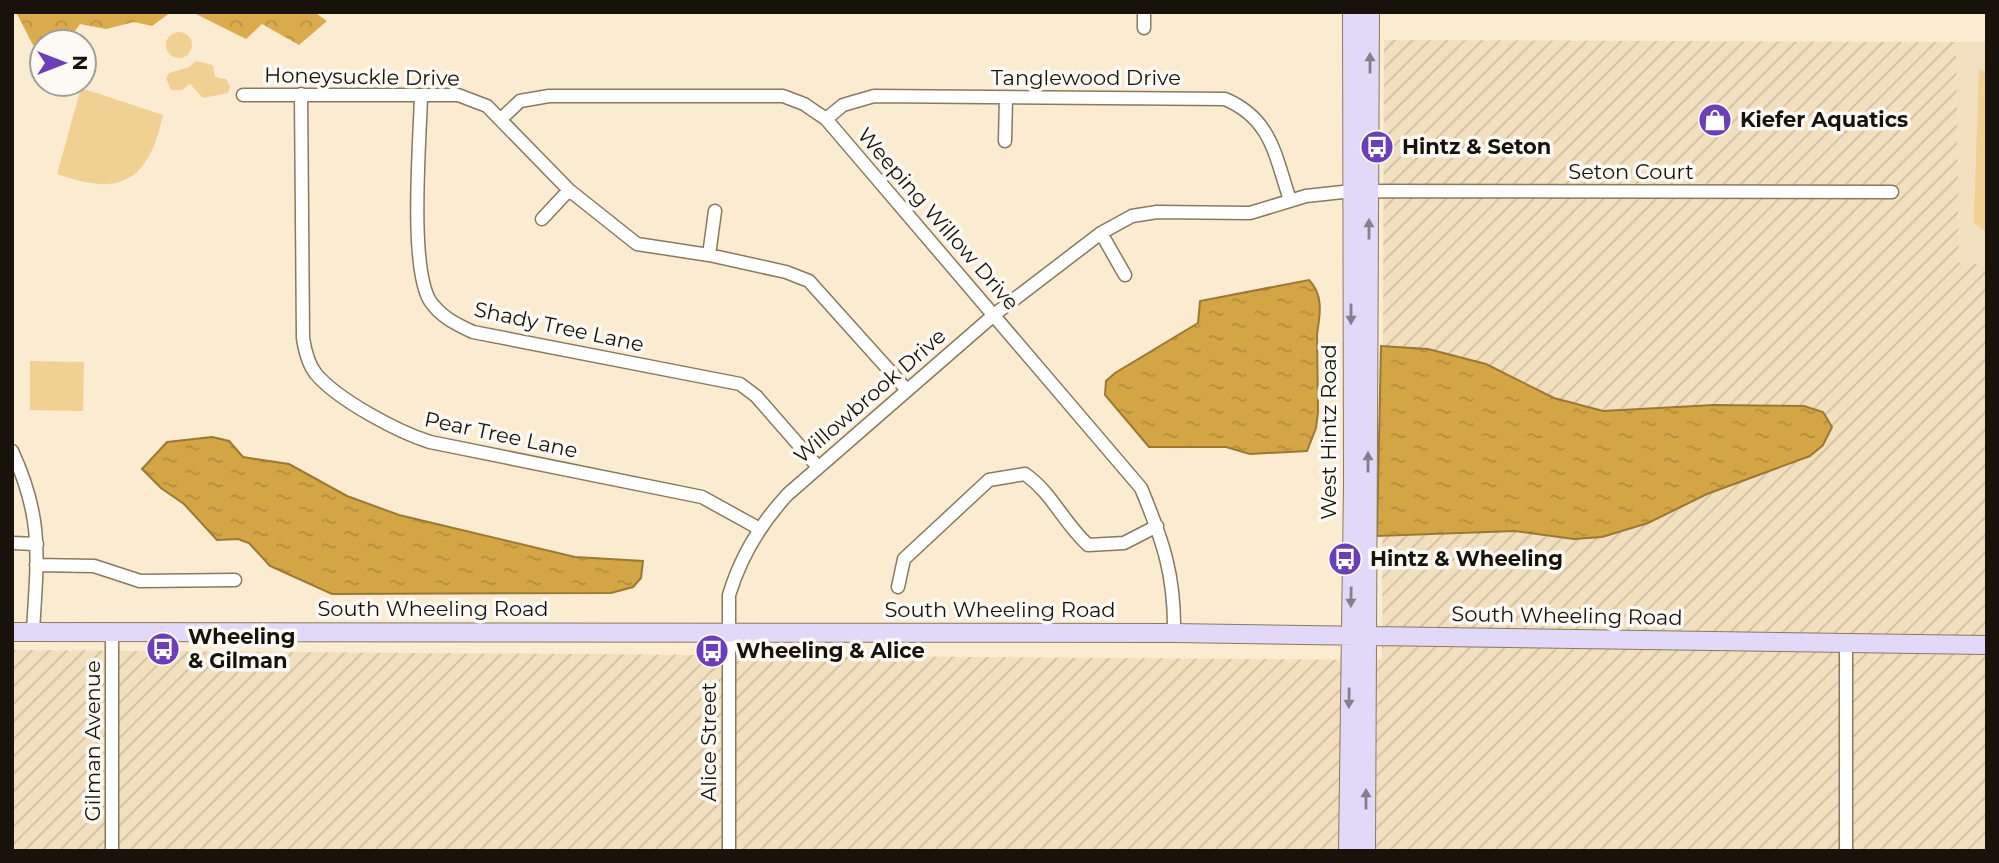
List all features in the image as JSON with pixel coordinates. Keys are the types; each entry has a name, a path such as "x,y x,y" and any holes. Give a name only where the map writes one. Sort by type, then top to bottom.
{"main road":[{"name":"West Hintz Road","path":"1352,12 1361,190"},
{"name":"West Hintz Road","path":"1366,851 1359,636 1361,190 1370,12"},
{"name":"South Wheeling Road","path":"12,632 1174,633 1987,645"},
{"name":"West Hintz Road","path":"1348,851 1359,636"}],"street":[{"path":"1144,12 1144,28"},
{"name":"Pear Tree Lane","path":"301,94 303,338 309,361 322,381 412,436 430,442 702,497 760,529"},
{"name":"Honeysuckle Drive","path":"243,95 421,95 480,100 502,118 569,190 637,244 709,255 786,272 809,281 906,389"},
{"name":"Shady Tree Lane","path":"421,95 418,259 425,290 438,311 450,321 473,332 740,384 756,396 818,467"},
{"name":"Weeping Willow Drive","path":"502,118 520,101 549,96 783,96 804,104 826,118 1140,488 1168,555 1175,602 1174,633"},
{"name":"Tanglewood Drive","path":"826,118 843,105 874,96 1225,99 1249,112 1265,129 1290,200"},
{"path":"1005,141 1006,97"},
{"path":"542,219 569,190"},
{"name":"Seton Court","path":"1361,190 1892,192"},
{"name":"Willowbrook Drive","path":"728,632 729,595 739,562 783,499 995,314 1101,233 1132,216 1250,213 1290,200 1361,190"},
{"path":"709,255 715,211"},
{"path":"1101,233 1125,275"},
{"path":"12,451 27,483 34,510 37,544 33,632"},
{"path":"898,587 904,559 989,480 1025,474 1044,488 1069,528 1088,545 1124,543 1157,526"},
{"path":"12,543 37,544"},
{"path":"36,565 94,566 140,581 235,580"},
{"name":"Gilman Avenue","path":"112,851 113,631"},
{"name":"Alice Street","path":"728,632 729,851"},
{"path":"1846,643 1846,851"}],"shaded area":[{"path":"179,32 188,36 192,45 188,54 179,58 170,54 166,45 170,36"},
{"path":"1384,40 1956,42 1959,263 1987,264 1987,851 12,851 12,650 1382,660"},
{"path":"1956,42 1987,42 1987,264 1959,264"},
{"path":"196,61 213,65 215,77 226,79 230,87 228,93 203,98 190,84 182,90 171,90 166,78 169,73 189,67"},
{"path":"1979,69 1987,72 1987,232 1974,223"},
{"path":"98,94 163,115 149,155 140,169 129,178 116,183 99,184 57,174 78,98 98,98"},
{"path":"30,361 84,362 83,411 30,410"}],"green space":[{"path":"16,12 171,12 152,26 134,22 106,29 80,24 77,28 28,28 28,35"},
{"path":"192,12 314,12 327,21 299,45 262,24 246,39"}],"water":[{"path":"1309,280 1317,292 1320,313 1317,334 1318,412 1316,428 1307,451 1250,454 1226,447 1149,447 1105,395 1106,381 1115,373 1198,323 1200,301"},
{"path":"1381,346 1428,349 1486,364 1554,398 1603,411 1714,405 1804,406 1823,412 1832,427 1823,445 1810,456 1707,494 1648,523 1602,537 1574,539 1515,531 1377,536"},
{"path":"212,437 229,441 243,457 289,464 347,496 399,515 575,557 643,561 641,578 633,587 611,593 332,594 270,566 249,543 238,539 217,540 184,504 161,488 142,469 167,442"}],"place":[{"name":"Kiefer Aquatics","path":"1715,120"},
{"name":"Hintz & Seton","path":"1377,147"},
{"name":"Hintz & Wheeling","path":"1345,559"},
{"name":"Wheeling & Gilman","path":"163,649"},
{"name":"Wheeling & Alice","path":"712,651"}]}
